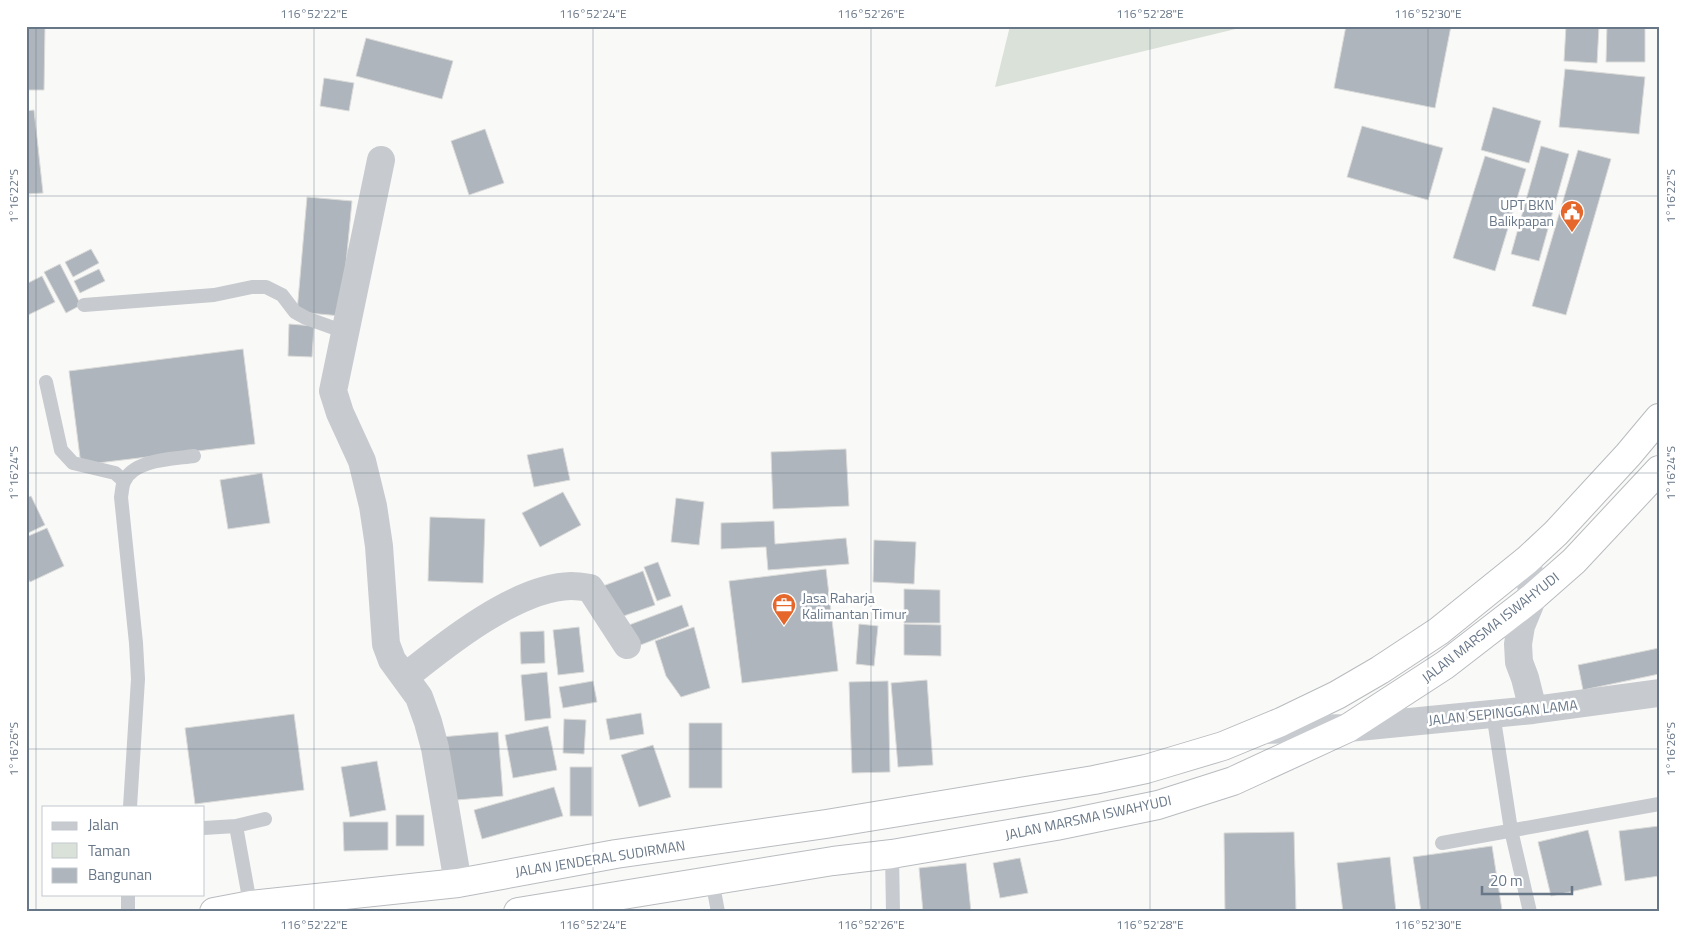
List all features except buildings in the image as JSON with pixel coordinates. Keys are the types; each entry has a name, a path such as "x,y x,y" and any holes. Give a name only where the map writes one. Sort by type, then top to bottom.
{"highway":[{"name":"JALAN MARSMA ISWAHYUDI","path":"986,797 1094,780 1146,769 1223,746 1337,695 1380,670 1439,631 1527,560 1556,533 1628,455 1659,418"},
{"name":"JALAN MARSMA ISWAHYUDI","path":"892,854 1101,818 1158,805 1233,781 1348,728 1445,665 1533,597 1574,561 1659,470"},
{"name":"JALAN JENDERAL SUDIRMAN","path":"220,911 251,909 458,883 616,854 826,824 986,797"},
{"path":"518,912 832,861 892,854"}],"street":[{"path":"381,160 333,392 340,413 362,461 373,506 379,546 386,644 392,660 419,697 428,722 458,883"},
{"path":"1527,560 1533,597 1521,626 1518,644 1519,662 1533,710"},
{"path":"405,677 481,620 522,599 552,588 571,586 590,588 627,645"},
{"name":"JALAN SEPINGGAN LAMA","path":"1262,730 1348,728 1533,710 1659,693"}],"lane":[{"path":"84,305 214,295 252,287 266,287 282,295 295,312 345,332"},
{"path":"46,382 61,450 73,463 115,473 124,481"},
{"path":"130,806 138,679 121,497 124,481 136,467 150,462 194,456"},
{"path":"1493,713 1511,830 1530,912"},
{"path":"1442,843 1659,804"},
{"path":"205,828 236,826 265,819"},
{"path":"236,826 251,909"},
{"path":"892,854 893,912"},
{"path":"712,880 718,912"},
{"path":"128,896 128,912"}],"green space":[{"path":"1010,26 1248,26 995,87"}],"place":[{"name":"UPT BKN Balikpapan","path":"1572,233"},
{"name":"Jasa Raharja Kalimantan Timur","path":"784,626"}]}
